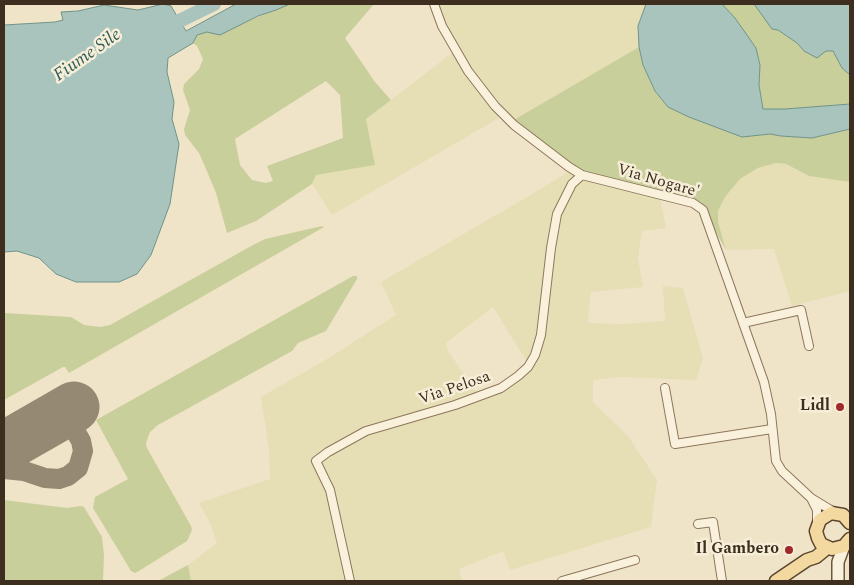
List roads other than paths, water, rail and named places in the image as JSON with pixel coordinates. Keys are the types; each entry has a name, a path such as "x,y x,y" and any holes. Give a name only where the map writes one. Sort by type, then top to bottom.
{"main road":[{"path":"811,559 817,530 827,515 842,513 850,523"},
{"path":"817,530 819,541 828,552 838,577"},
{"path":"776,581 811,559 824,556 847,542"},
{"path":"838,577 838,558 847,542"}],"street":[{"name":"Via Nogare'","path":"434,4 442,26 468,71 501,113 569,167 582,175 693,203 703,210 709,222 764,382 772,429 774,455 778,466 811,498 842,513"},
{"name":"Via Pelosa","path":"350,581 330,490 316,461 323,455 366,431 454,405 501,388 528,367 535,355 541,335 557,214 572,184 582,175"},
{"path":"743,323 801,310 809,346"},
{"path":"665,388 674,444 772,429"},
{"path":"811,498 817,510 817,530"},
{"path":"698,524 713,522 722,581"},
{"path":"562,581 635,560"}],"water":[{"path":"163,4 171,6 186,31 236,4 290,4 258,16 220,35 207,32 197,35 193,43 168,58 167,72 174,102 172,119 179,144 170,204 151,255 137,274 119,282 76,282 56,274 39,258 17,251 4,252 4,25 55,22 63,20 61,12 78,11 104,5 138,10"},
{"path":"646,4 722,4 735,18 756,48 760,65 759,85 763,109 850,104 850,129 812,138 770,134 742,137 668,107 655,91 643,65 639,47 638,26"},
{"path":"754,4 850,4 850,75 842,68 833,51 826,51 817,58 804,51 797,43 778,30 772,29"}],"waterway":[{"name":"Fiume Sile","path":"163,29 214,4"}],"place":[{"name":"Lidl","path":"840,407"},
{"name":"Il Gambero","path":"789,550"}]}
